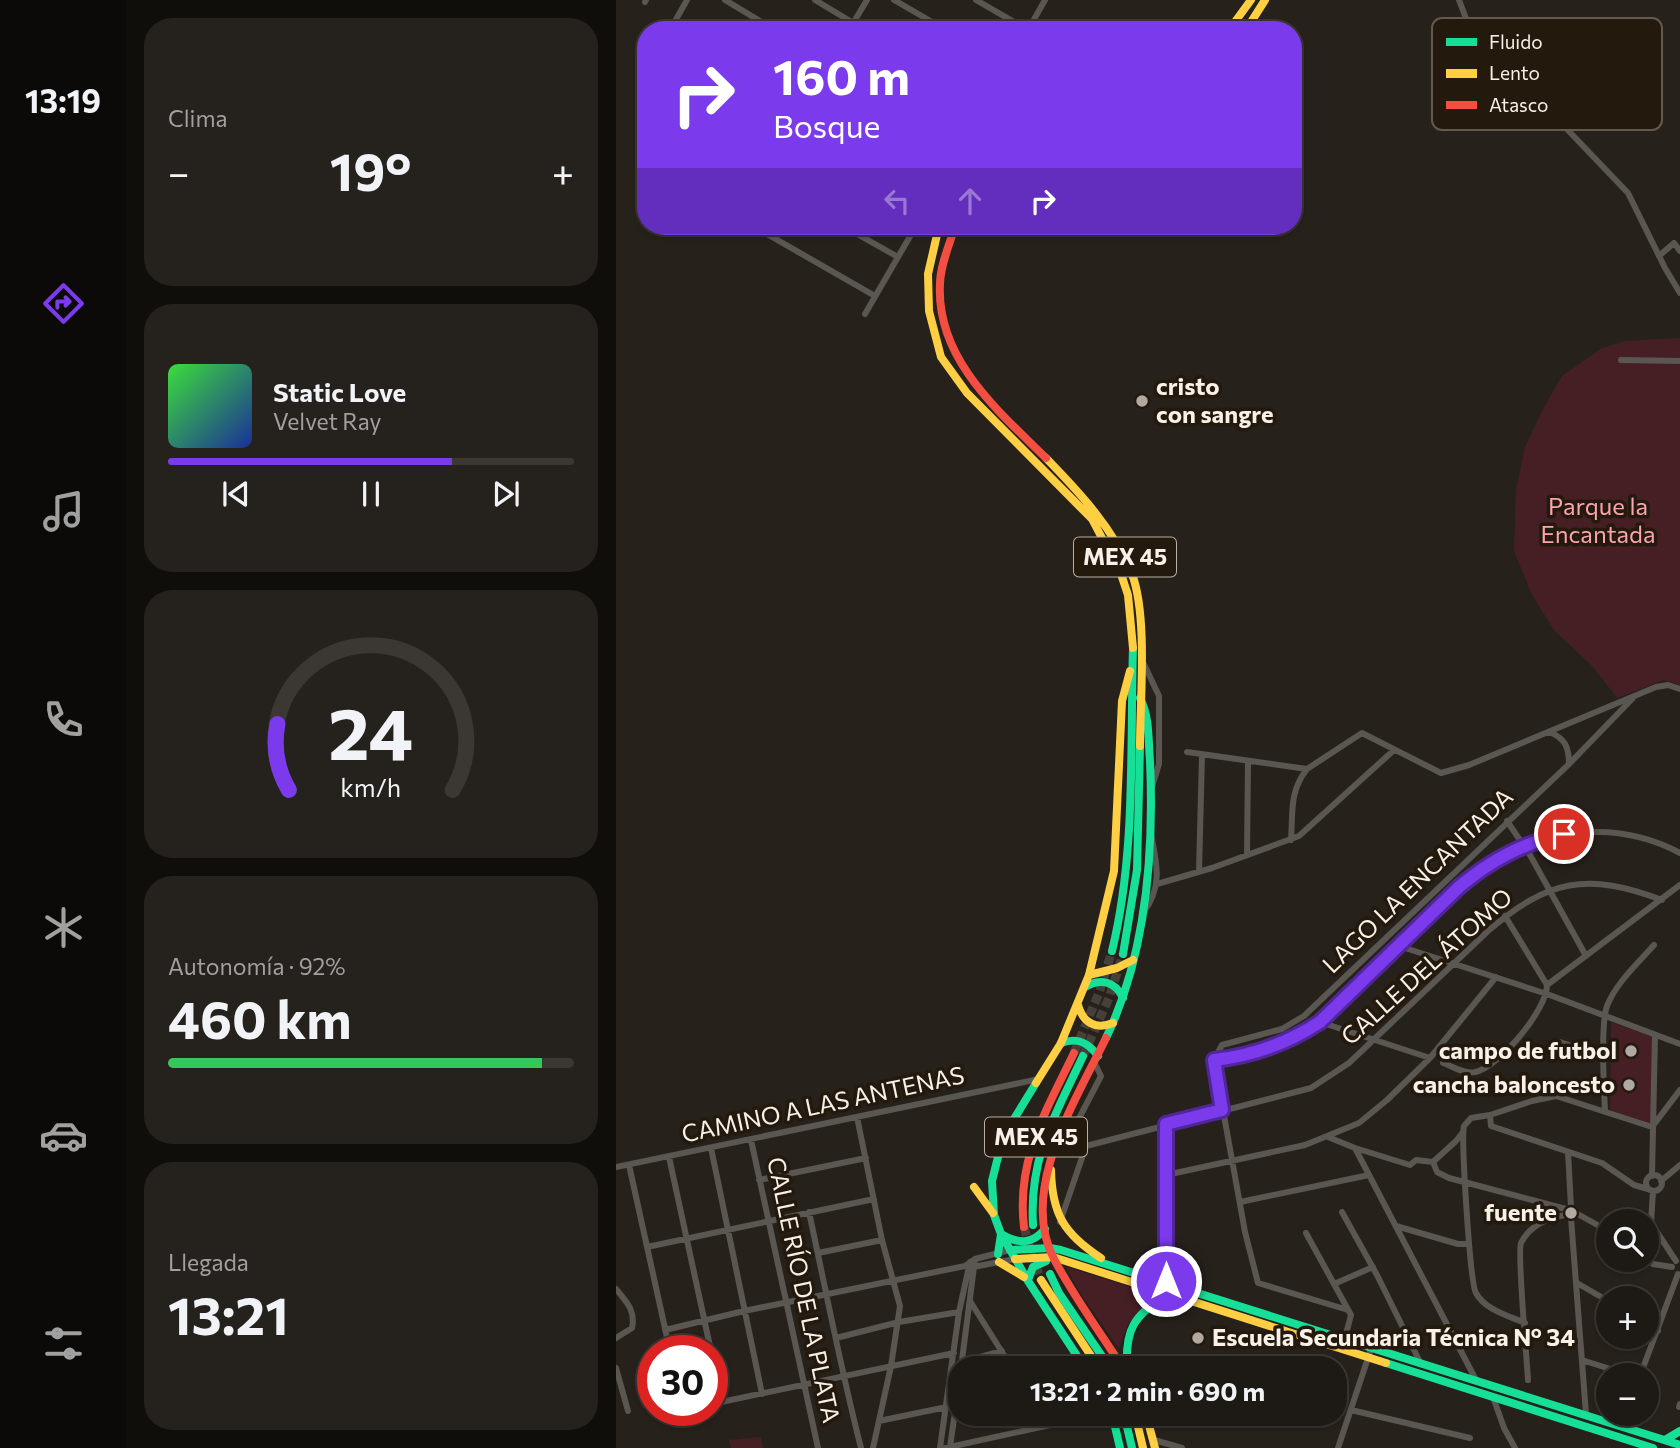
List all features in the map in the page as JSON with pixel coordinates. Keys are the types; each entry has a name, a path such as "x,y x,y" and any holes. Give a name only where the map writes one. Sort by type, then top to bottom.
{"street":[{"path":"675,21 687,0"},
{"path":"725,0 760,21"},
{"path":"815,0 850,21"},
{"path":"854,21 867,0"},
{"path":"894,0 930,21"},
{"path":"976,0 1012,21"},
{"path":"1033,21 1045,0"},
{"path":"1236,21 1251,0"},
{"path":"1252,21 1265,0"},
{"path":"1459,0 1466,18"},
{"path":"1568,130 1628,192 1680,293"},
{"path":"769,235 875,296"},
{"path":"859,235 898,257"},
{"path":"866,314 911,235"},
{"name":"MEX 45","path":"937,235 928,274 929,312 941,357 967,393 1092,519 1121,574 1128,594 1133,633 1127,862 1121,915 1112,951"},
{"name":"MEX 45","path":"951,235 940,275 941,309 949,342 959,363 980,393 1084,495 1110,528 1136,588 1142,659 1141,784 1137,872 1124,954"},
{"path":"1659,256 1674,243 1680,251"},
{"path":"1620,360 1680,361"},
{"path":"1142,659 1159,696 1159,764 1151,789"},
{"path":"994,1215 992,1181 1003,1137 1061,1042 1089,975 1114,871 1122,701 1132,665"},
{"path":"1291,839 1293,794 1298,781 1307,769 1362,733 1441,773 1469,765 1656,687 1668,685 1680,690"},
{"path":"1117,1356 1051,1252 1045,1229 1043,1185 1061,1130 1123,998 1133,960 1142,914 1151,789 1147,712 1140,698"},
{"name":"LAGO LA ENCANTADA","path":"1214,1060 1222,1045 1282,1029 1304,1016 1569,764 1633,698"},
{"path":"1549,732 1566,743 1569,764"},
{"path":"1157,884 1299,836 1394,750"},
{"path":"1187,752 1307,769"},
{"path":"1199,872 1202,755"},
{"path":"1247,855 1248,761"},
{"path":"1507,821 1524,845 1586,956"},
{"path":"1142,914 1151,904 1157,884 1150,825"},
{"path":"1348,1310 1258,1283 1231,1160 1214,1060 1249,1054 1280,1044 1301,1035 1320,1022 1459,887 1483,867 1524,845 1564,834 1596,832 1645,839 1680,853"},
{"name":"CALLE DEL ÁTOMO","path":"1060,1222 1086,1146 1311,1088 1349,1063 1374,1041 1505,916 1549,890 1583,884 1611,884 1662,900"},
{"path":"1547,985 1680,885"},
{"path":"1443,1063 1467,1072 1476,1072 1522,1035 1544,1002 1547,985 1505,916"},
{"path":"1405,919 1415,930"},
{"path":"1605,1111 1607,1007 1619,987 1654,945"},
{"path":"1399,946 1547,994 1680,1044"},
{"path":"1089,975 1117,968 1133,960"},
{"path":"1166,1175 1305,1145 1359,1122 1387,1100 1430,1058 1496,977"},
{"path":"1085,987 1097,981 1111,983 1121,992 1123,998"},
{"path":"1078,1005 1088,1023 1101,1027 1113,1023"},
{"path":"1320,1022 1430,1058"},
{"path":"1655,1035 1652,1176 1647,1182 1651,1190 1651,1223 1676,1263 1674,1272 1679,1274 1659,1328"},
{"path":"1061,1042 1069,1039 1087,1042 1096,1060"},
{"path":"1560,1042 1604,1056"},
{"name":"MEX 45","path":"1074,1053 1040,1124 1028,1159 1021,1198 1029,1226 1035,1170 1043,1144 1083,1056"},
{"name":"CAMINO A LAS ANTENAS","path":"616,1167 1038,1079"},
{"path":"1652,1127 1680,1090"},
{"path":"1328,1137 1410,1165 1416,1160 1433,1162 1457,1141 1471,1118 1556,1096 1652,1127"},
{"path":"1490,1115 1491,1126 1602,1163 1634,1185 1651,1190 1660,1188 1661,1181 1680,1165"},
{"path":"858,1117 882,1240 900,1306 891,1366 873,1448"},
{"path":"1166,1124 1166,1294"},
{"path":"1463,1132 1474,1290 1483,1303 1525,1323"},
{"name":"CALLE RÍO DE LA PLATA","path":"751,1140 818,1448"},
{"path":"711,1148 762,1394"},
{"path":"1355,1148 1476,1380"},
{"path":"1568,1152 1570,1212 1586,1414"},
{"path":"1051,1154 1051,1186 1060,1222 1079,1245 1113,1265"},
{"path":"669,1157 708,1335"},
{"path":"760,1180 866,1158"},
{"path":"1433,1162 1437,1172 1449,1178 1570,1212 1596,1225"},
{"path":"629,1165 667,1335"},
{"path":"1240,1202 1369,1175"},
{"path":"1652,1176 1661,1181"},
{"path":"974,1187 994,1215 1001,1234 1028,1282 1077,1356"},
{"path":"648,1247 874,1199"},
{"path":"809,1212 843,1377 861,1448"},
{"path":"1342,1212 1373,1267 1420,1362"},
{"path":"1528,1380 1519,1247 1532,1228 1549,1217 1570,1212"},
{"path":"1396,1225 1458,1244 1469,1244"},
{"path":"1001,1234 1025,1243 1034,1241 1045,1229"},
{"path":"1306,1233 1351,1315 1345,1338"},
{"path":"998,1258 1001,1234"},
{"path":"818,1253 882,1240"},
{"path":"998,1258 1010,1250 1051,1252 1113,1265 1586,1414 1664,1444 1679,1444"},
{"path":"666,1330 998,1258 1015,1259 1051,1252 1166,1294 1653,1448"},
{"path":"998,1258 1028,1282"},
{"path":"1028,1282 1031,1269 1041,1262 1047,1261 1058,1266"},
{"path":"962,1356 970,1301 971,1264"},
{"path":"945,1447 946,1407 959,1311 971,1264"},
{"path":"1334,1284 1373,1267"},
{"path":"1050,1274 1059,1293 1102,1356"},
{"path":"1041,1280 1091,1356"},
{"path":"1577,1283 1596,1294"},
{"path":"616,1289 630,1306 634,1320 632,1328 616,1338"},
{"path":"1125,1356 1128,1330 1136,1318 1166,1294"},
{"path":"970,1301 1005,1356"},
{"path":"836,1338 899,1322 959,1311"},
{"path":"1338,1448 1372,1346"},
{"path":"989,1356 1002,1351"},
{"path":"728,1400 954,1353"},
{"path":"1582,1360 1596,1364"},
{"path":"616,1368 628,1411"},
{"path":"1493,1397 1504,1428 1515,1448"},
{"path":"878,1422 946,1407"},
{"path":"1351,1409 1470,1438"},
{"path":"945,1447 952,1426"},
{"path":"945,1447 1044,1426"},
{"path":"1115,1426 1121,1448"},
{"path":"1127,1426 1132,1448"},
{"path":"1138,1426 1143,1448"},
{"path":"1149,1426 1154,1444 1170,1444 1182,1448"},
{"path":"1664,1444 1680,1431"}],"green space":[{"name":"Parque la Encantada","path":"1680,338 1680,685 1664,680 1617,698 1593,667 1554,630 1532,595 1514,551 1516,491 1525,447 1562,376 1602,348 1625,341"},
{"path":"1611,1022 1653,1037 1651,1128 1610,1113"},
{"path":"1066,1267 1151,1293 1150,1299 1128,1324 1119,1349 1079,1291"},
{"path":"761,1437 763,1448 731,1448 729,1440"}],"tunnel":[{"path":"1074,1053 1099,993 1112,951"},
{"path":"1083,1056 1109,998 1123,954"},
{"path":"1024,1227 1041,1280"}],"traffic: fast":[{"path":"1112,951 1120,914 1128,839 1133,648"},
{"path":"1106,1038 1120,1006 1139,938 1148,866 1150,761 1147,721 1140,698"},
{"path":"1123,954 1137,870 1140,746"},
{"path":"1085,987 1107,983 1116,988 1123,998"},
{"path":"1061,1043 1082,1042 1098,1056"},
{"path":"1033,1225 1035,1178 1040,1157 1054,1118 1083,1056"},
{"path":"1036,1083 1003,1137 992,1181 994,1215 1001,1234 1028,1281 1077,1356"},
{"path":"998,1254 1001,1234 1013,1240 1024,1241 1035,1238 1045,1229"},
{"path":"1010,1250 1061,1250 1680,1445"},
{"path":"1028,1280 1033,1267 1046,1261"},
{"path":"1050,1274 1059,1293 1102,1356"},
{"path":"1127,1356 1130,1333 1139,1317 1166,1294"},
{"path":"1386,1363 1653,1448"},
{"path":"1115,1426 1120,1448"},
{"path":"1127,1426 1132,1448"},
{"path":"1665,1440 1680,1431"}],"traffic: slow":[{"path":"1236,21 1251,0"},
{"path":"1252,21 1265,0"},
{"path":"937,235 928,274 929,311 941,357 967,393 1092,519 1121,574 1128,595 1133,648"},
{"path":"1046,458 1105,526 1132,574 1142,635 1140,746"},
{"path":"1036,1083 1061,1043 1089,975 1114,871 1122,701 1130,671"},
{"path":"1089,975 1117,968 1133,960"},
{"path":"1078,1005 1083,1016 1091,1023 1101,1026 1113,1023"},
{"path":"1051,1170 1054,1199 1062,1222 1078,1240 1101,1258"},
{"path":"974,1187 993,1213"},
{"path":"1015,1259 1053,1257 1386,1363"},
{"path":"999,1262 1024,1277"},
{"path":"1041,1280 1091,1356"},
{"path":"1138,1426 1143,1448"},
{"path":"1149,1426 1155,1448"}],"traffic: jam":[{"path":"952,235 940,277 941,311 948,336 973,381 1008,421 1046,458"},
{"path":"1106,1038 1055,1146 1043,1204 1045,1232 1054,1259 1115,1356"},
{"path":"1024,1227 1024,1180 1029,1158 1044,1116 1074,1053"}],"place":[{"name":"cristo con sangre","path":"1142,401"},
{"name":"campo de futbol","path":"1631,1051"},
{"name":"cancha baloncesto","path":"1629,1085"},
{"name":"fuente","path":"1571,1213"},
{"name":"Escuela Secundaria Técnica Nº 34","path":"1198,1338"}],"route":[{"path":"1166,1281 1166,1124 1222,1110 1214,1060 1249,1054 1301,1035 1353,992 1459,887 1483,867 1524,845 1564,834"}]}
